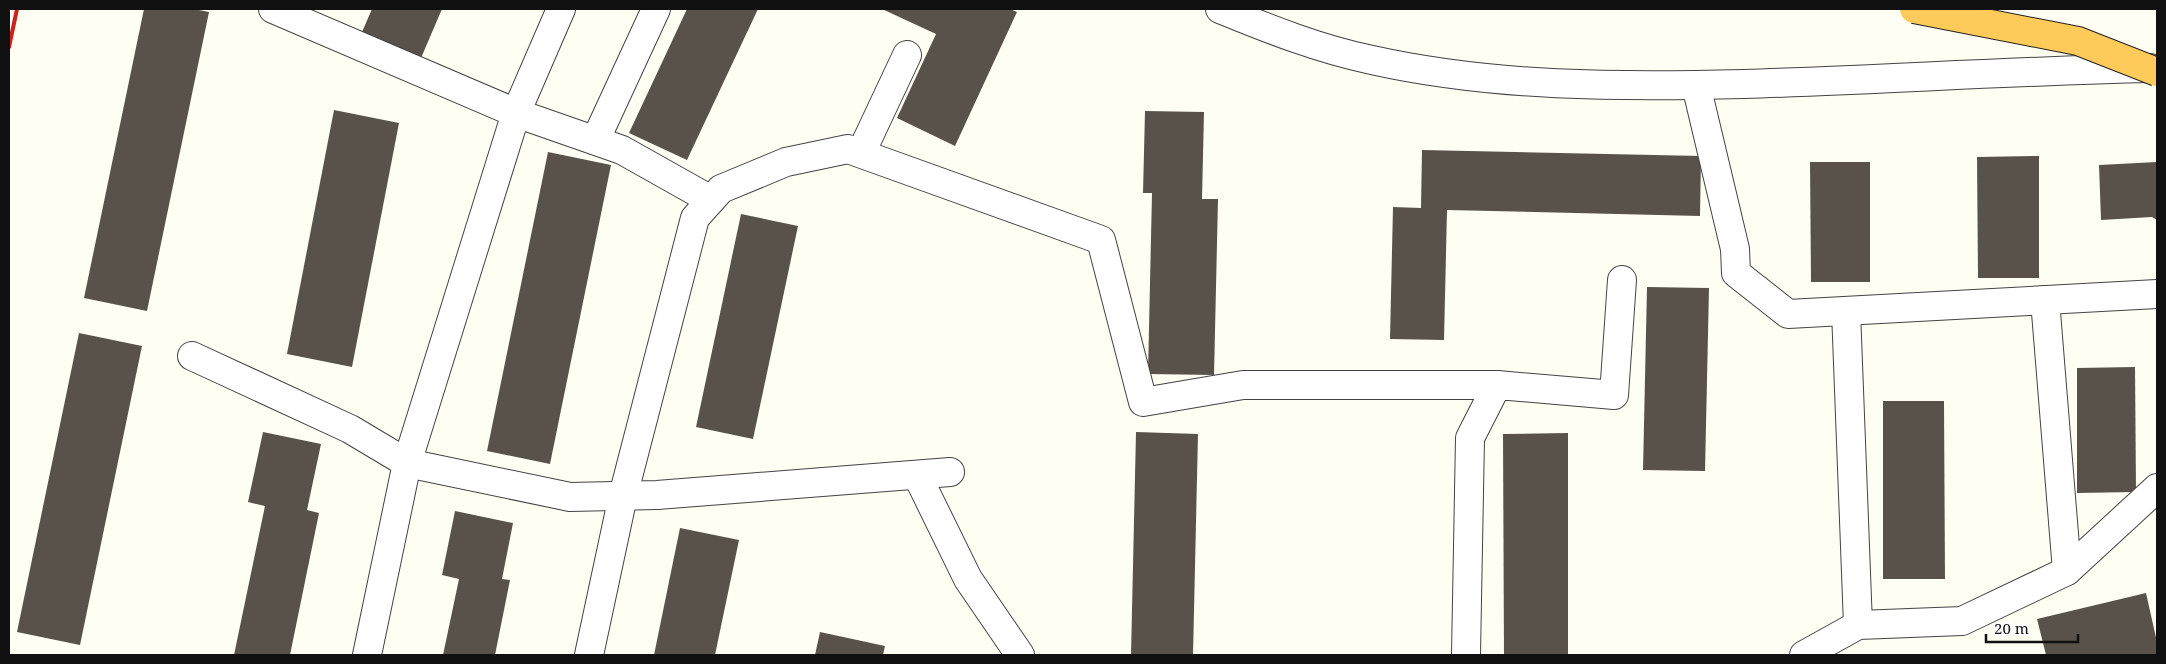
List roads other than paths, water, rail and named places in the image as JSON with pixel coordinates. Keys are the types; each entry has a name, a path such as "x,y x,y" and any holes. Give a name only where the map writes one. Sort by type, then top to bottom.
{"highway":[{"path":"1914,9 2078,41 2157,72"}],"street":[{"path":"274,9 516,112 596,139 622,150 711,200"},
{"path":"367,655 407,463 516,112 561,9"},
{"path":"596,139 656,9"},
{"path":"1220,9 1286,36 1370,60 1436,72 1540,82 1696,85 2157,68"},
{"path":"861,153 908,56"},
{"path":"1696,85 1736,249 1736,272 1788,314 2157,294"},
{"path":"589,655 623,496 694,218 721,189 786,162 848,149 1101,240 1143,402 1243,384 1497,385 1614,394 1622,280"},
{"path":"2045,300 2067,571"},
{"path":"1846,311 1858,624"},
{"path":"192,356 350,429 407,463 570,498 657,495 950,472"},
{"path":"1466,655 1470,438 1497,385"},
{"path":"917,475 968,579 1020,655"},
{"path":"1804,655 1858,624 1962,621 2067,571 2157,488"}],"railway":[{"path":"9,47 17,9"}]}
